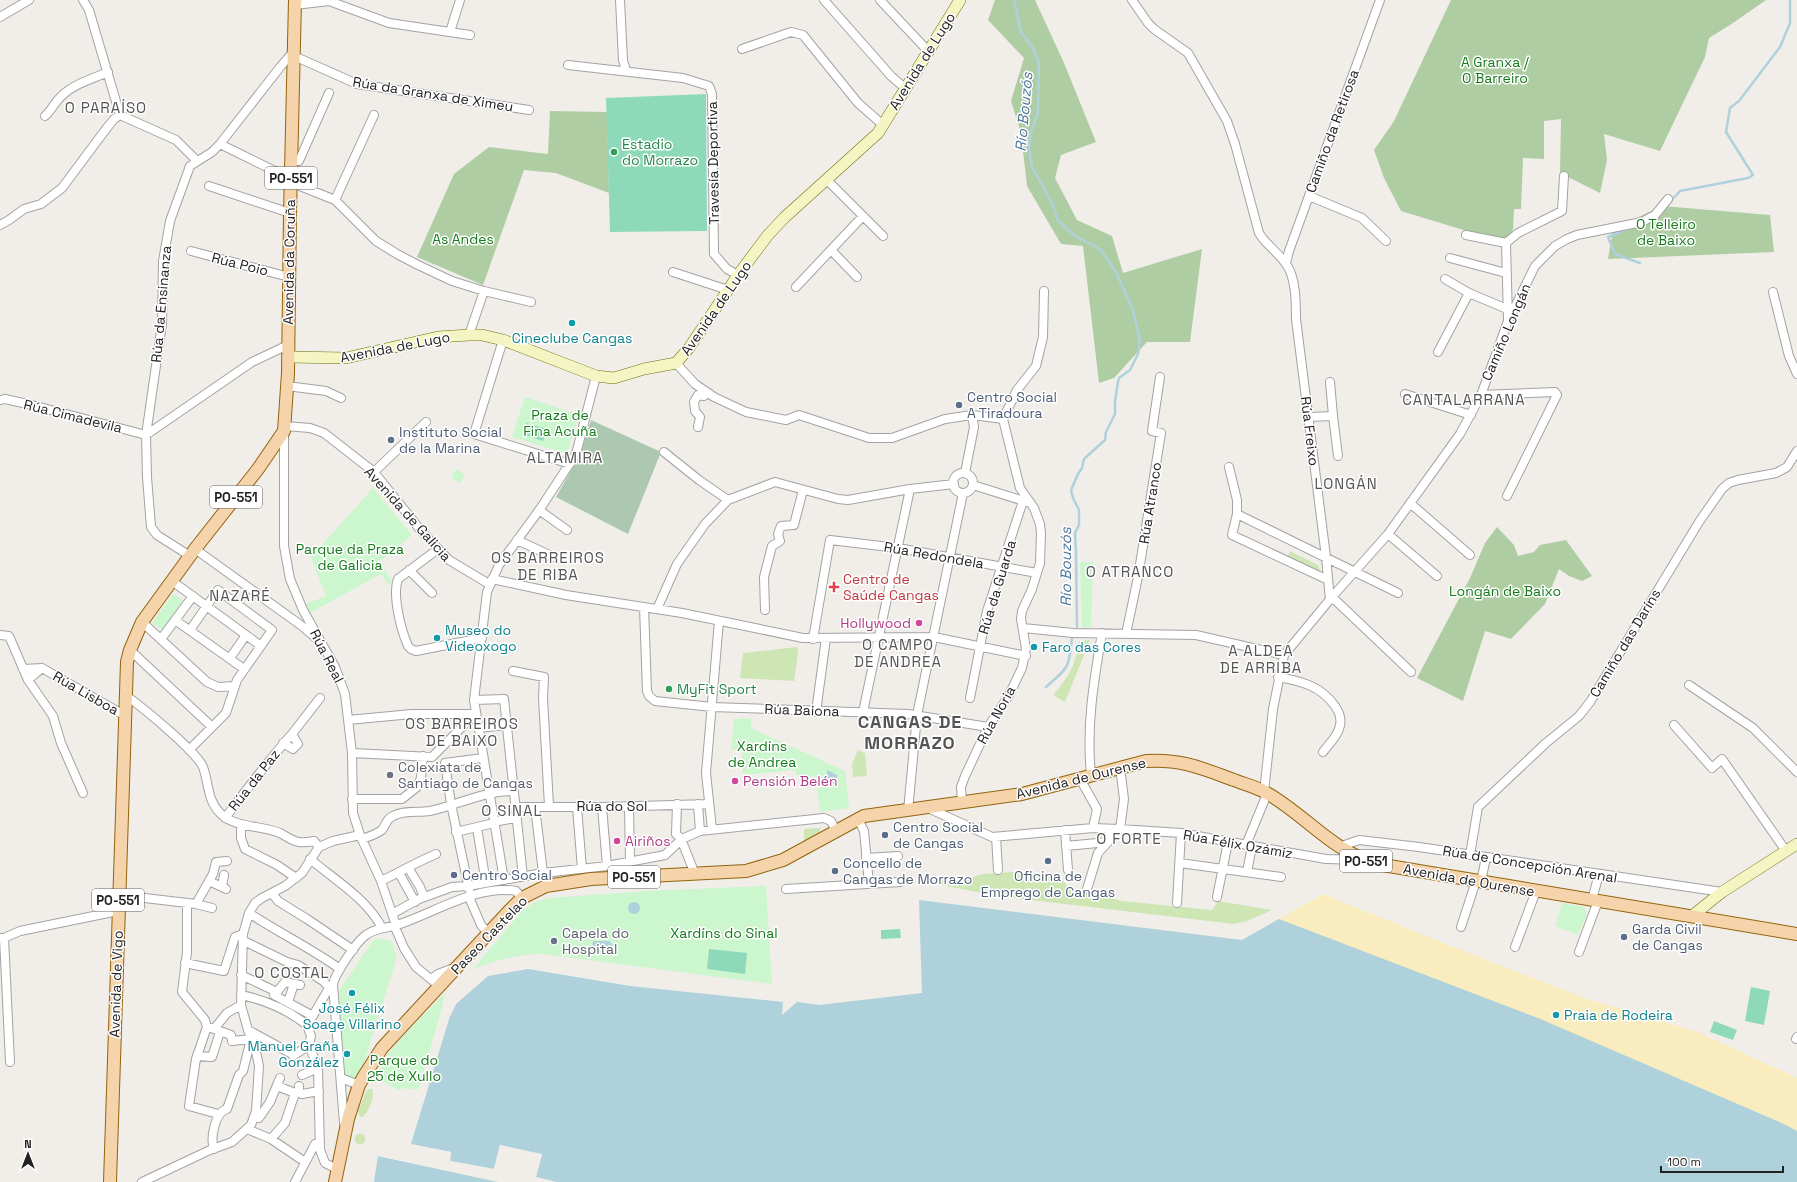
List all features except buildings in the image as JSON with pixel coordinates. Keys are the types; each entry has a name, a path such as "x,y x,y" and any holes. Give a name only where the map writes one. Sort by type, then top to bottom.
{"main road":[{"name":"Avenida da Coruña","path":"288,351 290,180 295,3"},
{"name":"PO-551","path":"142,622 258,469 285,428 288,351"},
{"name":"Avenida de Vigo","path":"110,1182 125,695 127,662 130,650 142,622"},
{"name":"Avenida de Ourense","path":"908,811 1022,794 1079,777 1146,760 1164,760 1188,763 1266,793 1339,847 1362,860 1386,866 1478,882 1797,934"},
{"name":"PO-551","path":"861,817 908,811"},
{"name":"Paseo Castelao","path":"435,983 457,967 522,898 540,889 560,883 591,879 746,871 772,864 861,817"},
{"name":"PO-551","path":"335,1182 346,1124 359,1085 382,1048 435,983"}],"street":[{"path":"0,18 29,0"},
{"path":"83,0 89,10 120,115"},
{"path":"450,32 460,0"},
{"path":"620,0 626,71"},
{"path":"824,0 891,76 906,89"},
{"path":"880,0 928,52"},
{"name":"Avenida de Lugo","path":"288,351 346,358 438,337 482,335 503,340 596,376 614,378 644,369 676,363 689,348 738,275 768,235 785,217 868,143 906,89 960,0"},
{"path":"1132,0 1154,29 1188,53 1227,121 1236,144 1259,233 1265,243 1286,263"},
{"name":"Camiño da Retirosa","path":"1286,263 1289,251 1380,0"},
{"path":"295,3 329,1 389,23 470,35"},
{"path":"742,49 791,32 803,36 858,103 882,125"},
{"name":"Rúa da Granxa de Ximeu","path":"294,54 356,84 529,110"},
{"name":"Rúa da Ensinanza","path":"294,54 281,66 220,144 212,152 190,166 173,213 163,261 162,324 146,435 147,477 151,527 157,535 193,553 302,626 322,644"},
{"name":"Travesía Deportiva","path":"568,65 683,78 709,86 712,94 714,254 727,269 738,275"},
{"path":"45,116 51,111 57,101 73,86 108,72"},
{"path":"291,161 299,161 329,93"},
{"path":"120,115 176,140 197,161"},
{"path":"0,225 24,209 42,204 62,188 106,129 114,119 120,115"},
{"path":"335,200 374,115"},
{"path":"220,144 290,180 335,200 376,241 396,254 452,281 484,291 531,302"},
{"path":"1506,243 1518,233 1562,211 1564,176"},
{"path":"827,180 883,236"},
{"path":"209,186 290,213"},
{"path":"1309,196 1362,218 1386,241"},
{"name":"Camiño Longán","path":"1284,655 1331,598 1388,534 1460,434 1480,395 1508,321 1535,266 1555,246 1577,235 1642,222 1655,215 1668,199"},
{"path":"796,287 863,216"},
{"path":"1466,235 1506,243"},
{"path":"1506,243 1508,321"},
{"path":"831,250 857,277"},
{"name":"Rúa Poio","path":"191,251 289,277"},
{"path":"1450,258 1506,273"},
{"name":"Rúa Freixo","path":"1286,263 1295,291 1296,319 1331,598"},
{"path":"673,272 728,290"},
{"path":"1445,279 1469,293 1507,309"},
{"path":"469,335 484,291"},
{"path":"676,363 694,384 707,393 746,412 786,420 799,415 869,438 892,438 945,419 972,415 1003,419 1016,390 1036,366 1043,337 1044,291"},
{"path":"1773,292 1789,356 1797,374"},
{"path":"1438,352 1469,293"},
{"path":"503,340 474,434 570,464"},
{"path":"146,435 252,362 288,351"},
{"path":"504,880 474,700 490,582 499,565 539,510 576,454 596,376"},
{"name":"Rúa Atranco","path":"1126,634 1138,577 1161,433 1152,431 1160,377"},
{"path":"1330,382 1338,456"},
{"path":"287,386 326,391 341,398"},
{"path":"1480,395 1555,392 1557,395 1507,496"},
{"path":"698,427 700,417 695,411 694,402 698,395 704,396 707,393"},
{"path":"1405,394 1471,415"},
{"name":"Rúa Cimadevila","path":"0,400 5,399 32,405 146,435"},
{"path":"965,473 974,427 972,415"},
{"path":"1309,417 1333,416"},
{"name":"Rúa Noria","path":"962,802 961,787 965,776 988,727 1008,697 1026,656 1021,619 1022,611 1040,563 1042,533 1037,515 1027,502 1020,488 1003,419"},
{"path":"374,472 426,422"},
{"name":"Avenida de Galicia","path":"285,428 310,428 324,433 374,472 422,532 449,560 490,582 535,588 566,595 657,609 783,634 814,638 878,636 934,637 1026,656"},
{"name":"Rúa Real","path":"285,428 285,558 290,579 303,610 340,678 346,694 352,753 353,813 361,837 381,881 395,925 406,952 416,967 435,983"},
{"name":"Camiño das Daríns","path":"1470,854 1478,806 1546,743 1579,716 1590,702 1699,522 1722,489 1729,483 1738,480 1776,473 1787,467 1797,451"},
{"path":"664,452 699,480 728,500"},
{"path":"1229,467 1237,500 1237,514 1232,535 1328,580"},
{"path":"965,473 971,477 973,485 970,490 963,492 958,491 954,484 955,477 958,474 965,473"},
{"path":"657,609 677,564 705,524 728,500 775,482 838,499 858,499 910,489 954,484"},
{"path":"973,485 1027,502"},
{"path":"863,712 910,489"},
{"path":"765,610 764,577 772,546 780,541 778,534 781,526 794,525 803,490"},
{"path":"908,811 917,714 963,492"},
{"name":"Rúa da Guarda","path":"970,698 987,611 1027,502"},
{"path":"1410,503 1470,555"},
{"path":"539,510 567,530"},
{"path":"1237,514 1398,594"},
{"path":"1388,534 1437,576"},
{"path":"517,540 558,559"},
{"name":"Rúa Redondela","path":"814,638 830,540 898,548 1037,573"},
{"path":"438,548 398,579 395,590 406,641 411,650 416,651 482,638"},
{"path":"409,570 432,592"},
{"path":"172,581 261,646"},
{"path":"190,630 218,590 272,630 244,669 235,686 229,708 190,750"},
{"path":"161,639 193,596"},
{"path":"1331,598 1411,672"},
{"name":"Rúa Baiona","path":"644,607 647,691 653,700 712,707 816,712 917,714 988,727"},
{"path":"176,620 244,669"},
{"path":"712,829 708,804 706,773 719,621"},
{"path":"142,622 207,682 218,687 235,686"},
{"path":"1023,628 1073,633 1196,635 1284,655 1278,677 1273,709 1266,793 1249,846 1247,872"},
{"path":"1091,774 1089,752 1090,706 1102,633"},
{"path":"0,635 9,636 28,680 53,716 60,743 83,793"},
{"path":"230,658 246,635"},
{"path":"816,712 826,638"},
{"path":"130,650 212,727"},
{"path":"23,668 45,669"},
{"path":"28,680 45,669"},
{"name":"Rúa Lisboa","path":"45,669 124,715"},
{"path":"513,671 544,676 543,698 549,806"},
{"path":"1278,677 1302,682 1322,692 1329,698 1339,713 1341,723 1339,731 1323,752"},
{"path":"1689,685 1753,728 1797,772"},
{"path":"125,695 190,750 203,768 213,804 225,818 241,824 273,831 298,842 314,841 319,847"},
{"path":"292,734 320,698"},
{"path":"474,700 504,699 522,877"},
{"path":"348,720 412,714 476,714"},
{"path":"432,757 476,714"},
{"path":"478,728 506,725"},
{"path":"1674,725 1712,768 1722,759 1786,851"},
{"name":"Rúa da Paz","path":"225,818 284,743 292,734 298,744 293,749 284,743"},
{"path":"352,753 432,757 445,763 483,758"},
{"path":"352,799 402,799 417,787 421,778 422,756"},
{"path":"445,763 456,832 470,896 481,925 488,933"},
{"path":"1120,767 1124,798 1120,829"},
{"path":"1079,777 1097,809 1093,828"},
{"path":"142,1182 232,1142 246,1131 255,1117 258,1095 259,1066 255,1047 248,1030 241,1005 241,976 244,938 249,913 255,903 302,873 319,847 333,841 361,837 381,831 387,820 394,815 447,807 451,804 489,793 513,791"},
{"path":"677,804 679,836 695,874"},
{"path":"698,804 700,831"},
{"name":"Rúa do Sol","path":"515,807 629,807 708,804"},
{"path":"535,807 543,872"},
{"path":"577,807 582,869"},
{"path":"602,807 606,866"},
{"path":"629,807 630,862"},
{"path":"928,808 994,837 998,870"},
{"path":"861,817 864,831 869,884"},
{"path":"456,832 516,818"},
{"path":"392,914 424,897 442,890 522,877 543,872 606,866 666,855 679,836 700,831 824,818 831,821 836,831"},
{"path":"241,824 241,838 245,849 277,865 296,878"},
{"path":"477,828 486,883"},
{"name":"Rúa Félix Ozámiz","path":"994,837 1093,828 1120,829 1181,833 1326,859 1362,860"},
{"path":"1087,889 1098,853 1108,842 1110,829"},
{"path":"1065,830 1068,870"},
{"path":"1177,902 1181,833"},
{"name":"Rúa de Concepción Arenal","path":"1339,847 1359,840 1470,854 1722,892"},
{"path":"1066,846 1108,842"},
{"path":"1217,897 1228,842"},
{"path":"1692,916 1722,892 1797,844"},
{"path":"381,881 409,869 415,863 436,854"},
{"path":"866,858 898,856"},
{"path":"1461,927 1486,857"},
{"path":"310,859 366,905 375,915 382,928"},
{"path":"196,904 209,881 216,862 227,861"},
{"path":"1180,863 1281,877"},
{"path":"409,869 424,897"},
{"path":"399,873 415,902"},
{"path":"1579,952 1595,901 1599,874"},
{"path":"209,881 224,888 224,875"},
{"path":"786,889 900,882"},
{"path":"307,1025 331,989 340,969 364,936 470,896 506,889 516,891 522,898"},
{"path":"1515,947 1536,891"},
{"path":"272,892 278,902 307,919 353,950"},
{"path":"119,895 196,904 212,908"},
{"path":"187,903 185,963 182,992 214,1029 231,1035 232,1041 251,1039"},
{"path":"10,1062 2,938 20,931 118,911"},
{"path":"249,913 275,930 320,955 340,969"},
{"path":"185,963 224,971 236,937 244,938 287,962 298,965 323,981 331,989 346,1124"},
{"path":"241,976 275,991"},
{"path":"267,1002 275,991 285,982 297,985 288,1002"},
{"path":"275,991 274,995 313,1016"},
{"path":"241,996 267,1002 293,1015 307,1025 311,1036 309,1045 318,1068 320,1144 325,1164 337,1169"},
{"path":"218,1114 189,1106 197,1056 214,1029 227,1013 241,1005"},
{"path":"197,1056 212,1057 214,1029"},
{"path":"248,1030 293,1055 309,1045"},
{"path":"214,1149 211,1142 218,1114 222,1110 227,1109 230,1104 240,1075 243,1071 251,1039"},
{"path":"302,1075 318,1068"},
{"path":"255,1117 259,1118 263,1113 270,1102 280,1078"},
{"path":"341,1078 359,1085"},
{"path":"277,1086 297,1090 302,1094 319,1091"},
{"path":"271,1139 285,1123 297,1090"},
{"path":"246,1131 271,1139 305,1162"},
{"path":"295,1182 315,1144 320,1144"}],"green space":[{"path":"995,0 1035,0 1064,63 1096,142 1061,155 1055,178 1077,220 1112,236 1123,273 1202,249 1190,342 1147,342 1114,378 1099,383 1083,246 1061,244 1027,186 1021,133 1011,101 1024,58 988,20"},
{"name":"A Granxa / O Barreiro","path":"1451,0 1766,0 1709,38 1705,57 1660,151 1604,134 1607,160 1600,193 1560,173 1561,119 1544,121 1544,159 1523,158 1521,209 1514,209 1513,229 1506,243 1401,211 1384,178 1374,150 1394,121"},
{"path":"706,94 707,231 610,232 606,98"},
{"name":"As Andes","path":"550,111 607,112 609,193 556,173 524,170 483,285 417,257 454,174 489,147 548,154"},
{"name":"O Telleiro de Baixo","path":"1662,206 1770,215 1774,252 1608,259 1613,229"},
{"name":"Praza de Fina Acuña","path":"525,397 579,415 568,450 565,453 512,437"},
{"path":"591,420 661,452 628,534 556,497 580,455"},
{"path":"526,423 547,429 543,441 523,434"},
{"path":"456,469 465,474 460,483 451,478"},
{"name":"Parque da Praza de Galicia","path":"373,488 412,535 379,562 392,581 389,585 381,574 310,613 306,604 326,596 311,557"},
{"name":"Longán de Baixo","path":"1497,527 1514,545 1518,556 1534,552 1540,545 1566,540 1592,576 1582,581 1569,576 1559,569 1545,604 1511,639 1485,631 1463,701 1417,678 1470,578 1485,543"},
{"path":"1290,551 1318,565 1320,570 1318,572 1287,558"},
{"path":"1080,562 1093,562 1091,627 1082,627"},
{"path":"173,594 184,601 163,630 152,623"},
{"path":"1090,640 1065,702 1053,695 1064,682 1071,670 1076,658 1079,641"},
{"path":"797,647 798,653 794,681 740,678 743,653"},
{"name":"Xardíns de Andrea","path":"751,718 751,728 845,771 849,808 820,812 816,777 798,776 794,770 743,775 742,749 731,750 734,719"},
{"path":"858,750 865,753 867,776 853,777 852,764"},
{"path":"820,828 820,832 804,841 804,829"},
{"path":"1011,872 1049,875 1062,880 1071,890 1089,892 1122,901 1212,910 1218,901 1272,910 1247,921 1234,924 998,896 941,885 941,880 964,880 983,874"},
{"name":"Xardíns do Sinal","path":"766,886 772,984 542,954 515,957 473,969 521,912 534,902 550,898 645,891"},
{"path":"1562,903 1584,907 1587,914 1578,935 1555,926"},
{"path":"900,929 901,938 881,939 881,930"},
{"path":"377,938 391,941 397,957 363,1066 353,1079 345,1076 343,1073 339,991 371,943"},
{"path":"709,949 747,953 745,974 707,969"},
{"path":"1751,987 1770,991 1764,1025 1745,1021"},
{"name":"Parque do 25 de Xullo","path":"445,993 433,1040 417,1090 403,1088 399,1090 382,1081 380,1069 391,1051"},
{"path":"1714,1021 1737,1030 1733,1040 1710,1032"},
{"path":"369,1089 372,1089 373,1092 372,1099 365,1115 360,1117 358,1111 366,1092"},
{"path":"358,1134 362,1134 364,1135 364,1143 358,1144 355,1141 355,1137"}],"sand":[{"name":"Praia de Rodeira","path":"1323,894 1587,999 1698,1032 1797,1078 1797,1158 1258,931"}],"water":[{"path":"827,770 837,775 837,784 827,784"},
{"path":"919,900 1242,940 1279,919 1538,1018 1784,1124 1797,1131 1797,1182 556,1182 536,1177 542,1155 500,1145 494,1169 450,1161 451,1152 411,1144 449,1019 456,1004 488,976 528,969 630,986 783,1002 782,1015 797,1002 819,1005 922,993"},
{"path":"632,902 636,902 640,908 636,914 632,914 628,910 628,906"},
{"path":"593,941 609,941 613,945 606,949 597,949 592,947"},
{"path":"378,1156 498,1182 374,1182"}],"pier":[{"path":"410,1144 451,1152 450,1161 494,1169 500,1145 542,1154 536,1177 556,1182 548,1182 534,1178 539,1156 501,1147 496,1169 494,1171 450,1163 448,1161 449,1154"},
{"path":"382,1155 498,1180 500,1182 378,1156"}],"waterway":[{"name":"Río Bouzós","path":"1014,0 1021,32 1033,48 1039,63 1038,112 1031,132 1029,148 1032,167 1052,203 1058,220 1075,236 1100,249 1116,272 1133,310 1140,341 1138,354 1130,370 1119,378 1115,401 1115,414 1106,432 1105,440 1084,459 1082,468 1071,490 1079,510 1079,525 1075,533 1077,627"},
{"path":"1670,202 1680,191 1748,178 1753,175 1726,132 1730,108 1739,101 1780,47 1790,23 1790,0"},
{"path":"1630,228 1608,237 1615,254 1640,263"},
{"name":"Río Bouzós","path":"1046,687 1064,671 1069,661 1072,638"}],"place":[{"name":"Estadio do Morrazo","path":"614,152"},
{"name":"Cineclube Cangas","path":"572,323"},
{"name":"Centro Social A Tiradoura","path":"959,405"},
{"name":"Instituto Social de la Marina","path":"391,440"},
{"name":"Centro de Saúde Cangas","path":"834,587"},
{"name":"Hollywood","path":"919,623"},
{"name":"Museo do Videoxogo","path":"437,638"},
{"name":"Faro das Cores","path":"1034,647"},
{"name":"MyFit Sport","path":"669,689"},
{"name":"Colexiata de Santiago de Cangas","path":"390,775"},
{"name":"Pensión Belén","path":"735,781"},
{"name":"Centro Social de Cangas","path":"885,835"},
{"name":"Airiños","path":"617,841"},
{"name":"Oficina de Emprego de Cangas","path":"1048,861"},
{"name":"Concello de Cangas de Morrazo","path":"835,871"},
{"name":"Centro Social","path":"454,875"},
{"name":"Garda Civil de Cangas","path":"1624,937"},
{"name":"Capela do Hospital","path":"554,941"},
{"name":"José Félix Soage Villarino","path":"352,993"},
{"name":"Praia de Rodeira","path":"1556,1015"},
{"name":"Manuel Graña González","path":"347,1054"}],"district":[{"name":"O PARAÍSO","path":"106,108"},
{"name":"CANTALARRANA","path":"1464,400"},
{"name":"ALTAMIRA","path":"565,458"},
{"name":"LONGÁN","path":"1346,484"},
{"name":"OS BARREIROS DE RIBA","path":"548,566"},
{"name":"O ATRANCO","path":"1130,572"},
{"name":"NAZARÉ","path":"240,596"},
{"name":"O CAMPO DE ANDREA","path":"898,654"},
{"name":"A ALDEA DE ARRIBA","path":"1261,660"},
{"name":"OS BARREIROS DE BAIXO","path":"462,732"},
{"name":"CANGAS DE MORRAZO","path":"910,732"},
{"name":"O SINAL","path":"512,811"},
{"name":"O FORTE","path":"1129,839"},
{"name":"O COSTAL","path":"292,973"}]}
